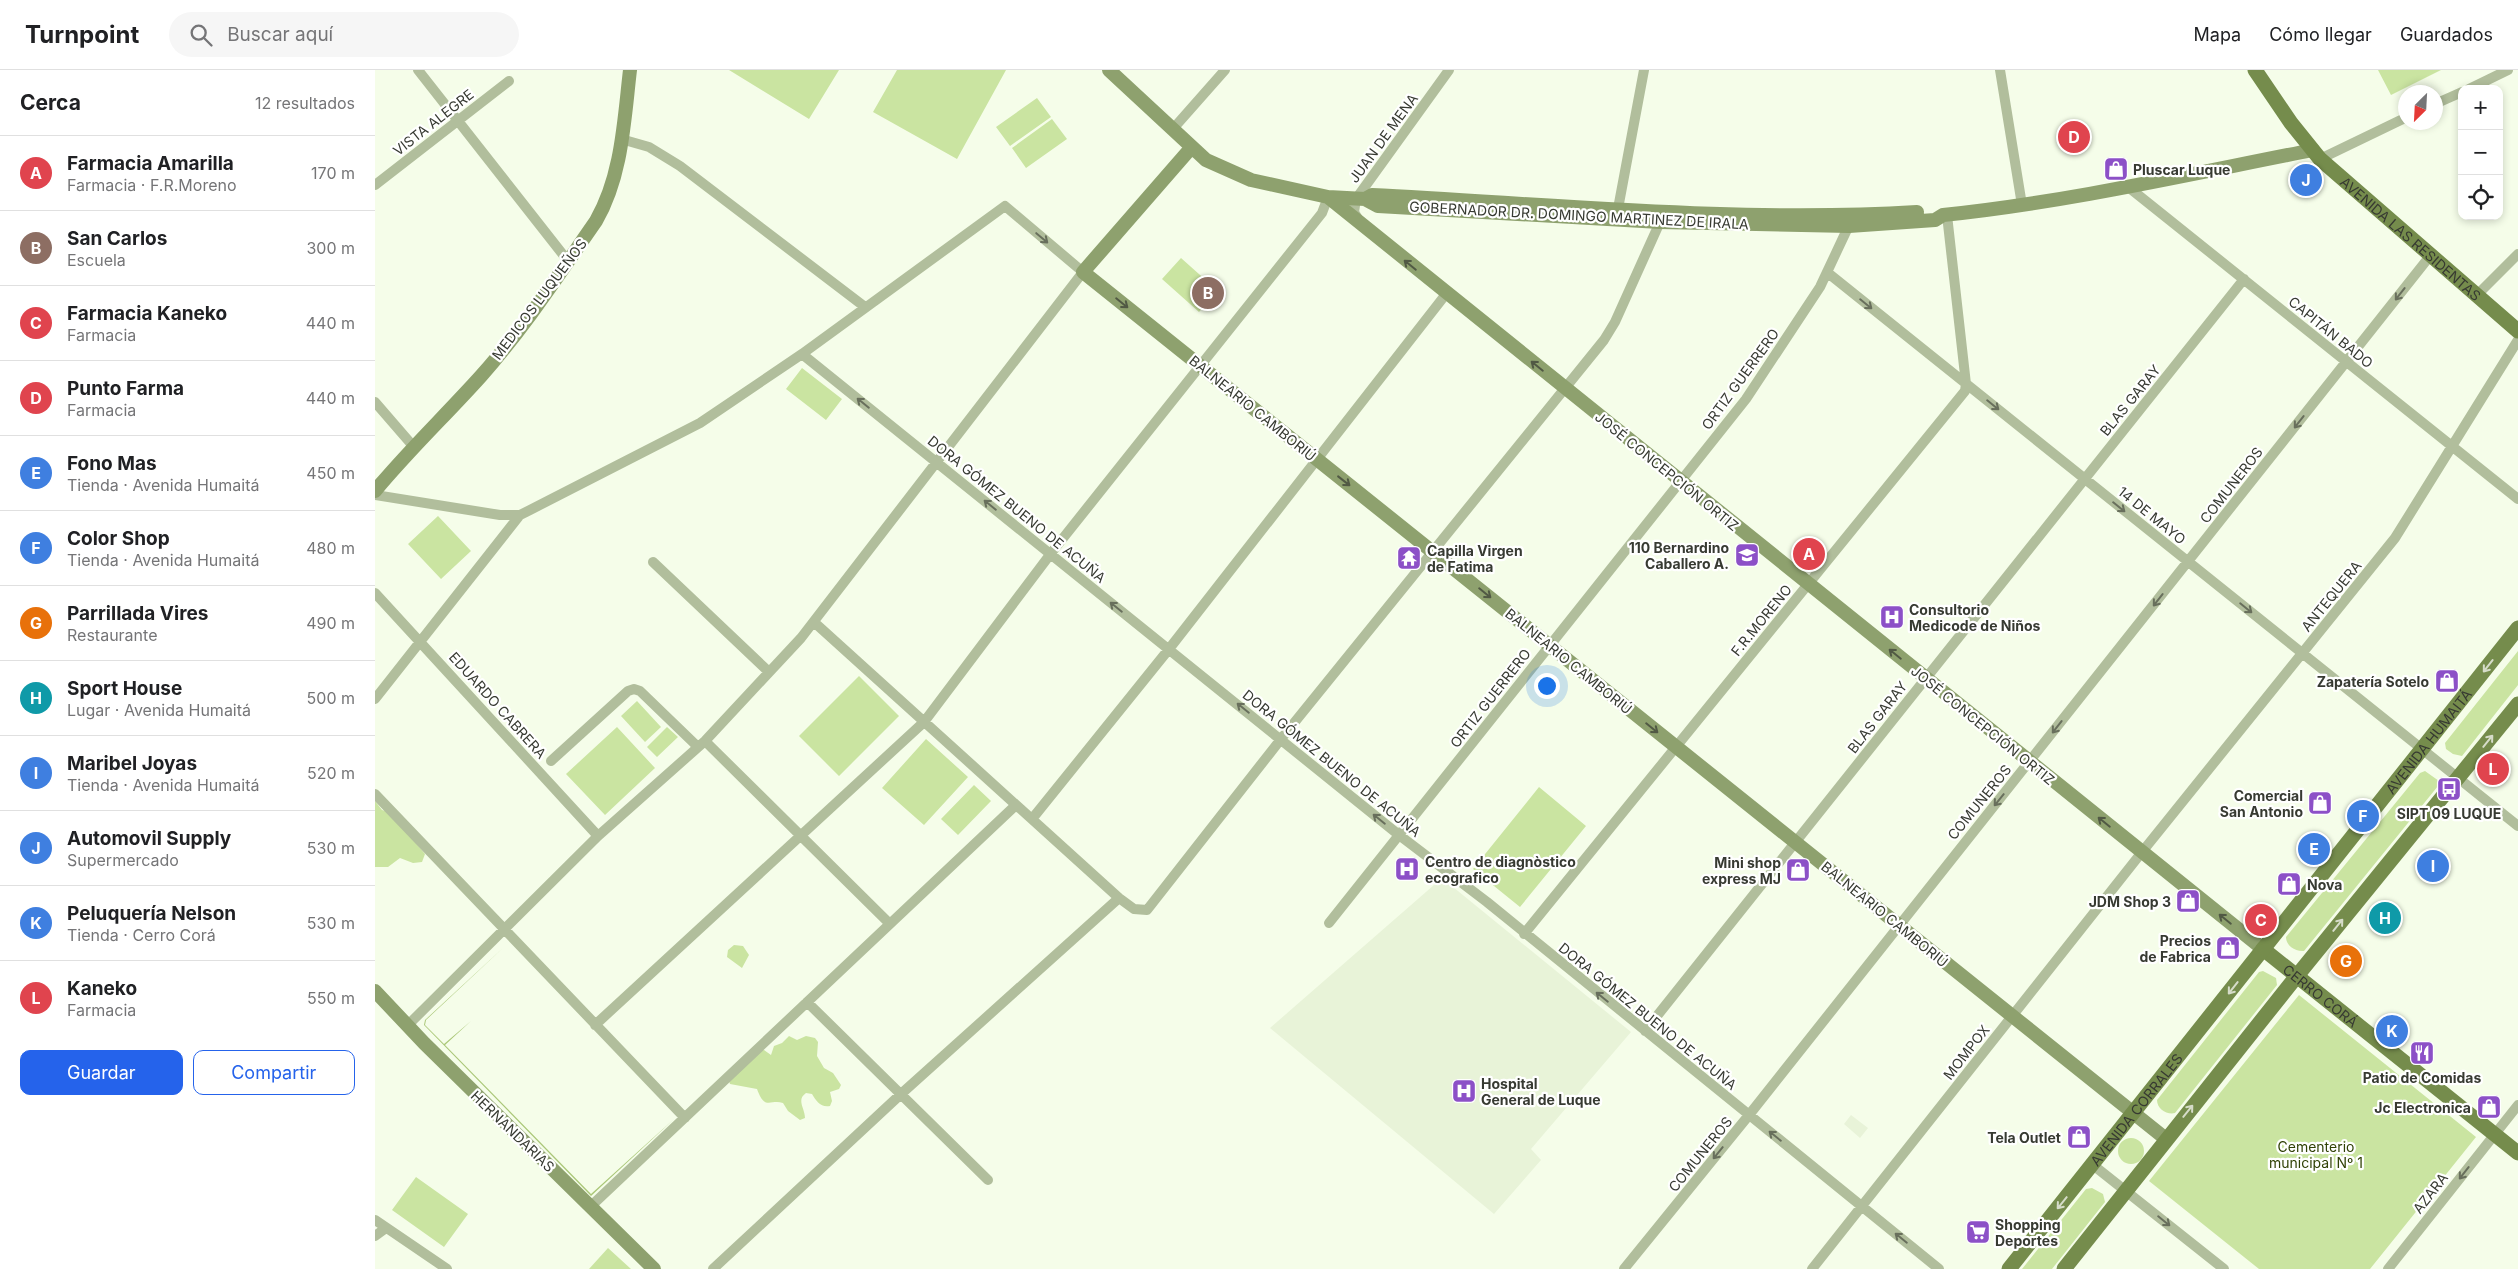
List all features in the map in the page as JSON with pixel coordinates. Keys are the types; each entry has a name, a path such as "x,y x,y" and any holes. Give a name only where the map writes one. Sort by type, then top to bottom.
{"main road":[{"name":"AVENIDA LAS RESIDENTAS","path":"2255,70 2291,123 2316,154 2430,256 2518,331"},
{"name":"AVENIDA HUMAITÁ","path":"2263,950 2518,628"},
{"path":"2064,1269 2296,977 2518,704"},
{"name":"CERRO CORÁ","path":"2263,950 2518,1153"},
{"name":"AVENIDA CORRALES","path":"2009,1269 2263,950"}],"street":[{"path":"419,70 568,261"},
{"name":"MEDICOS LUQUEÑOS","path":"375,491 413,446 481,376 505,347 568,261 605,206 612,187 621,139 630,70"},
{"name":"JOSÉ CONCEPCIÓN ORTIZ","path":"1109,70 1206,160 1237,175 1328,197 1446,294 2263,950"},
{"path":"1173,130 1225,70"},
{"name":"JUAN DE MENA","path":"1360,199 1449,70"},
{"path":"1617,214 1644,70"},
{"path":"2000,70 2022,205"},
{"path":"2477,85 2509,70"},
{"name":"VISTA ALEGRE","path":"375,184 509,81"},
{"path":"2443,100 2458,94"},
{"path":"2316,154 2398,121"},
{"path":"375,699 520,515 700,423 802,354 865,307 681,166 649,147 621,139"},
{"path":"407,1026 599,836 701,744 815,623 1083,272 1191,148"},
{"name":"GOBERNADOR DR. DOMINGO MARTINEZ DE IRALA","path":"1617,214 1660,222 1851,220 1934,210 1945,215 2022,205 2316,154"},
{"name":"CAPITÁN BADO","path":"2127,186 2518,499"},
{"path":"595,1025 924,722 1051,554 1199,365 1322,213 1328,197"},
{"name":"GOBERNADOR DR. DOMINGO MARTINEZ DE IRALA","path":"1328,197 1360,199 1378,206 1851,220"},
{"path":"1360,199 1355,212 1362,226"},
{"name":"BALNEARIO CAMBORIÚ","path":"865,307 1005,206 1083,272 2166,1139"},
{"path":"1945,215 1966,384"},
{"name":"ORTIZ GUERRERO","path":"1329,923 1746,399 1828,273 1851,220"},
{"path":"815,623 1119,898 1138,911 1151,907 1281,739 1604,340 1615,322 1660,222"},
{"path":"2477,296 2518,254"},
{"name":"COMUNEROS","path":"1623,1269 1749,1115 2430,256"},
{"name":"14 DE MAYO","path":"1828,273 2518,826"},
{"name":"BLAS GARAY","path":"1645,1031 2244,279"},
{"path":"1032,820 1169,649 1446,294"},
{"name":"ANTEQUERA","path":"2142,852 2395,538 2518,340"},
{"name":"DORA GÓMEZ BUENO DE ACUÑA","path":"802,354 1399,835 1487,902 1524,934 1939,1269"},
{"name":"F.R.MORENO","path":"1524,934 1965,392 1966,384"},
{"path":"375,402 413,446"},
{"path":"375,495 500,514 520,515"},
{"path":"653,562 769,672"},
{"name":"EDUARDO CABRERA","path":"375,593 599,836"},
{"path":"551,761 628,691 640,691 801,834 891,924"},
{"path":"375,794 685,1118"},
{"path":"590,1207 1016,805"},
{"name":"MOMPOX","path":"1812,1269 2142,852"},
{"path":"713,1269 901,1094 1119,898"},
{"name":"HERNANDARIAS","path":"375,991 407,1026 654,1269"},
{"path":"807,1002 988,1180"},
{"name":"AZARA","path":"2388,1269 2518,1105"},
{"path":"2093,1165 2224,1269"},
{"path":"375,1220 447,1269"},
{"path":"375,1236 386,1228"}],"shaded area":[{"name":"Hospital General de Luque","path":"1442,878 1631,1032 1531,1149 1541,1160 1494,1214 1270,1028"},
{"path":"504,947 426,1020 425,1025 444,1044 471,1021 445,1045 591,1194 674,1119 591,1196 424,1025 425,1020"},
{"path":"1851,1115 1868,1128 1860,1138 1844,1124"}],"green space":[{"path":"729,70 839,70 809,119"},
{"path":"897,70 1006,70 957,159 873,112"},
{"path":"2378,70 2441,70 2411,85 2398,85 2398,92 2391,95"},
{"path":"1037,98 1051,117 1010,146 996,127"},
{"path":"1052,119 1067,139 1026,168 1012,148"},
{"path":"1181,258 1218,291 1199,312 1162,279"},
{"path":"802,368 842,399 826,420 786,389"},
{"path":"438,516 471,551 441,579 408,544"},
{"path":"2518,651 2518,685 2462,756 2453,754 2446,749 2445,743"},
{"path":"859,676 899,716 839,776 799,736"},
{"path":"637,701 661,727 645,742 621,716"},
{"path":"617,727 655,768 605,815 566,774"},
{"path":"667,727 678,737 657,757 647,747"},
{"path":"926,739 968,777 924,825 882,788"},
{"path":"2425,771 2439,781 2438,786 2304,951 2292,948 2286,937 2420,773"},
{"path":"974,785 991,801 958,835 941,819"},
{"path":"1539,787 1586,826 1520,907 1473,869"},
{"path":"375,801 382,810 391,813 425,854 422,862 413,863 400,858 388,867 375,867"},
{"path":"734,945 743,946 749,955 742,968 727,957 728,950"},
{"path":"2263,971 2276,978 2277,985 2175,1113 2163,1111 2157,1100 2259,972"},
{"name":"Cementerio municipal Nº 1","path":"2299,995 2476,1137 2370,1269 2259,1269 2149,1181"},
{"path":"789,1036 797,1040 806,1036 815,1038 818,1042 817,1056 824,1068 833,1073 841,1085 839,1089 830,1092 832,1101 830,1106 821,1105 812,1094 806,1093 801,1101 805,1118 800,1120 788,1111 783,1103 765,1102 757,1089 730,1084 729,1081 760,1050 764,1050 771,1055 774,1046 782,1043"},
{"path":"2131,1138 2140,1142 2144,1151 2140,1160 2131,1164 2122,1160 2118,1151 2122,1142"},
{"path":"416,1177 468,1214 444,1247 392,1210"},
{"path":"2092,1188 2103,1194 2105,1202 2052,1269 2022,1269 2086,1189"},
{"path":"608,1248 631,1269 589,1269"}],"place":[{"name":"Punto Farma","path":"2074,137"},
{"name":"Pluscar Luque","path":"2116,169"},
{"name":"Automovil Supply","path":"2306,180"},
{"name":"San Carlos","path":"1208,293"},
{"name":"Farmacia Amarilla","path":"1809,554"},
{"name":"110 Bernardino Caballero A.","path":"1747,555"},
{"name":"Capilla Virgen de Fatima","path":"1409,558"},
{"name":"Consultorio Medicode de Niños","path":"1892,617"},
{"name":"Zapatería Sotelo","path":"2447,681"},
{"name":"Kaneko","path":"2493,769"},
{"name":"SIPT 09 LUQUE","path":"2449,789"},
{"name":"Comercial San Antonio","path":"2320,803"},
{"name":"Color Shop","path":"2363,816"},
{"name":"Fono Mas","path":"2314,849"},
{"name":"Maribel Joyas","path":"2433,866"},
{"name":"Centro de diagnòstico ecografico","path":"1407,869"},
{"name":"Mini shop express MJ","path":"1798,870"},
{"name":"Nova","path":"2289,884"},
{"name":"JDM Shop 3","path":"2188,901"},
{"name":"Sport House","path":"2385,918"},
{"name":"Farmacia Kaneko","path":"2261,920"},
{"name":"Precios de Fabrica","path":"2228,948"},
{"name":"Parrillada Vires","path":"2346,961"},
{"name":"Peluquería Nelson","path":"2392,1031"},
{"name":"Patio de Comidas","path":"2422,1053"},
{"name":"Hospital General de Luque","path":"1464,1091"},
{"name":"Jc Electronica","path":"2489,1107"},
{"name":"Tela Outlet","path":"2079,1137"},
{"name":"Shopping Deportes","path":"1978,1232"}]}
